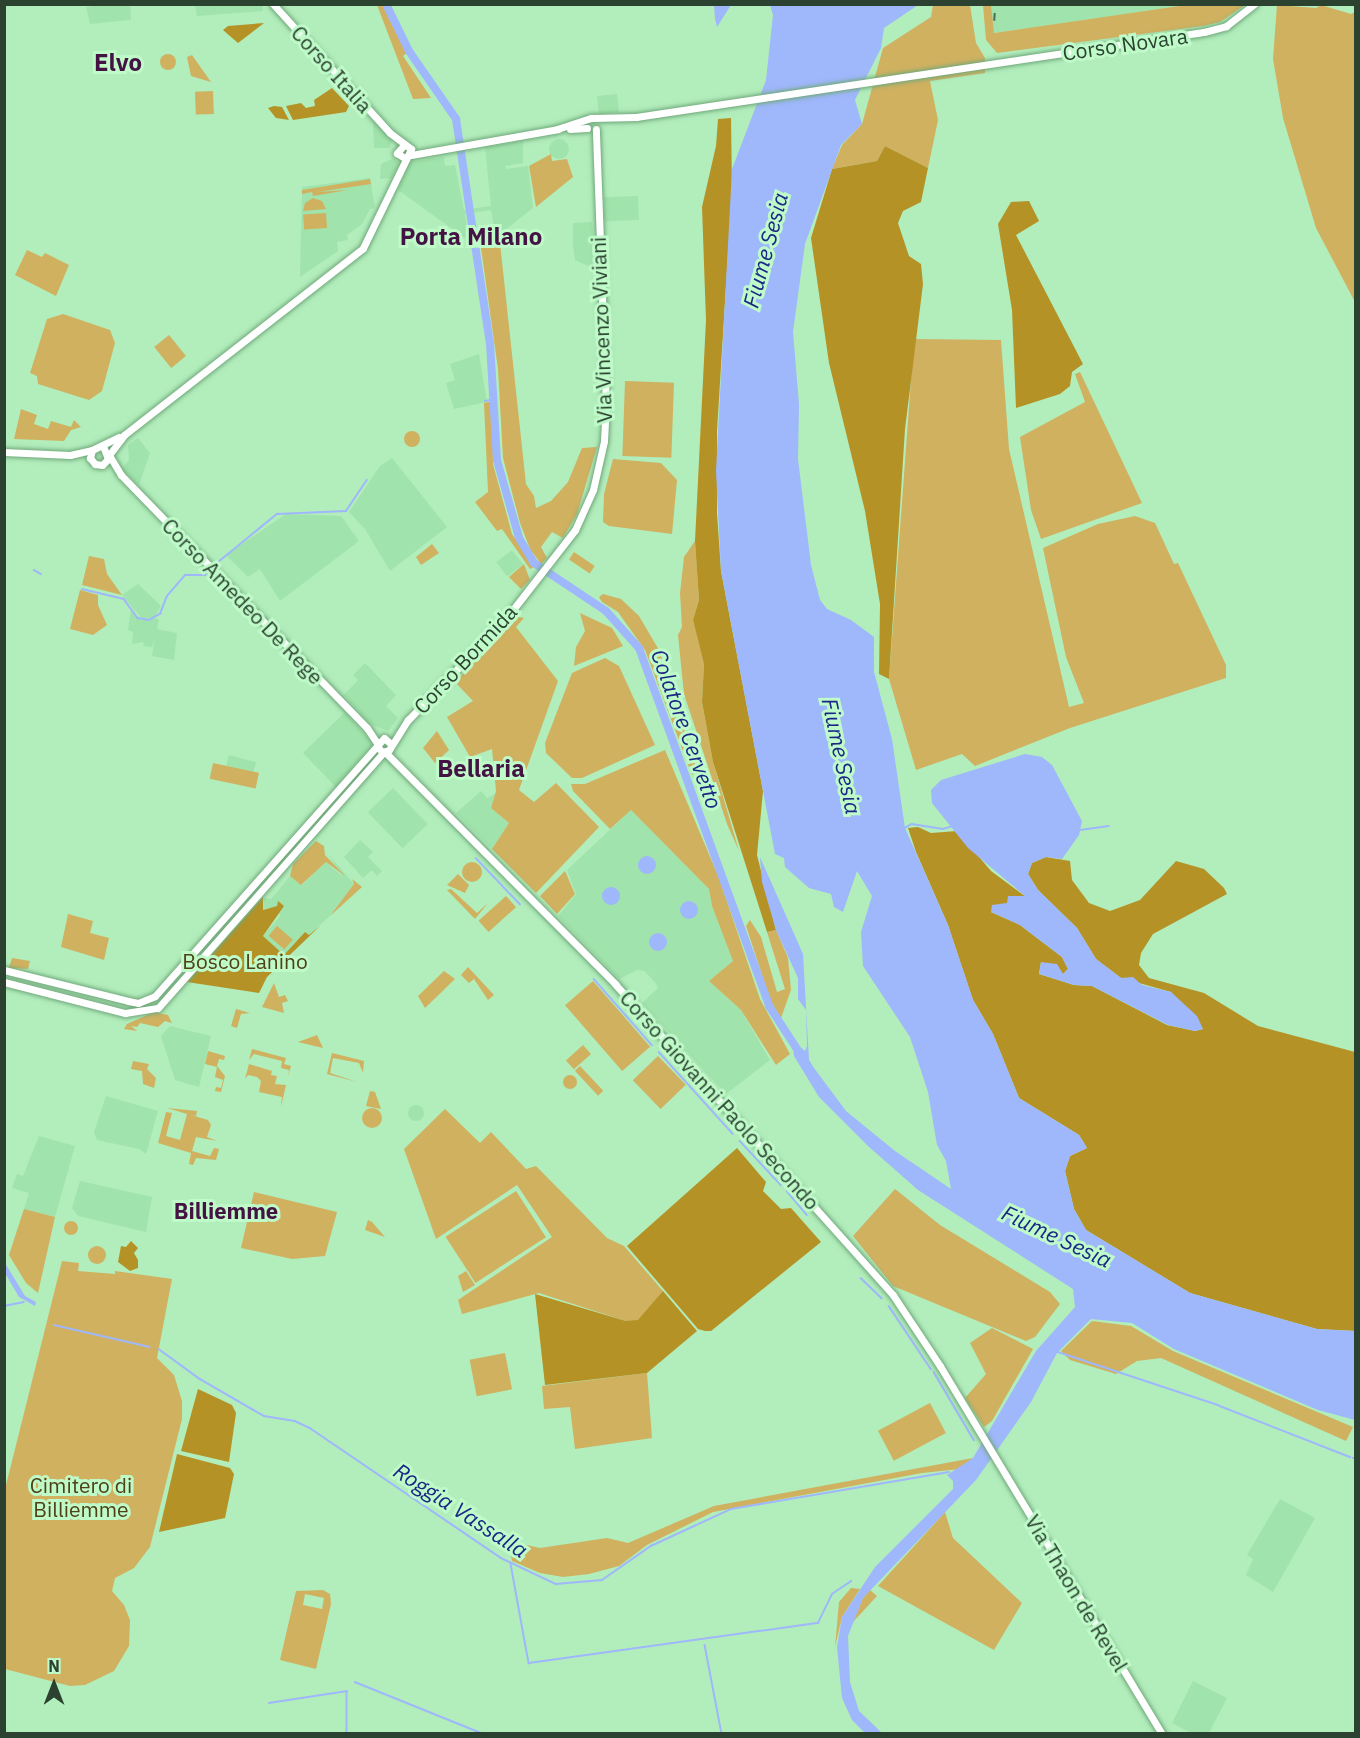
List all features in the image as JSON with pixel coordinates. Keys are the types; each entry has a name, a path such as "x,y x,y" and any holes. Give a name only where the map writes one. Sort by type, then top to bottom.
{"main road":[{"name":"Corso Italia","path":"273,4 405,152"},
{"name":"Corso Novara","path":"405,152 556,129 592,126 619,119 1204,32 1226,26 1254,4"},
{"name":"Via Vincenzo Viviani","path":"522,597 551,563 588,503 606,421 592,126"},
{"path":"70,455 103,446 124,435 357,253 367,241 398,174 405,152"},
{"path":"4,452 70,455 104,464 124,435"},
{"path":"103,446 109,455"},
{"path":"92,450 92,461"},
{"name":"Corso Amedeo De Rege","path":"109,455 120,474 380,741"},
{"name":"Corso Amedeo De Rege","path":"104,464 120,474"},
{"name":"Corso Bormida","path":"4,982 124,1013 148,1012 166,1002 388,749 408,720 522,597"},
{"name":"Corso Bormida","path":"4,970 138,1003 154,996 380,741 408,720"},
{"path":"380,741 388,749"},
{"path":"380,741 388,749"},
{"name":"Corso Giovanni Paolo Secondo","path":"388,749 622,991 885,1285 907,1314 992,1453"},
{"name":"Via Thaon de Revel","path":"992,1453 1162,1734"}],"shaded area":[{"path":"106,4 130,5 131,20 90,24 86,7"},
{"path":"195,4 263,5 263,11 197,16"},
{"path":"991,5 1186,5 993,33"},
{"path":"617,94 619,112 599,114 597,96"},
{"path":"373,119 392,141 390,148 374,148"},
{"path":"559,139 566,142 569,149 566,156 559,159 552,156 549,149 552,142"},
{"path":"523,141 523,163 505,166 506,169 528,166 533,208 499,235 495,232 491,210 465,214 469,241 398,190 410,162 444,157 445,166 455,165 464,210 491,206 485,147"},
{"path":"394,158 399,164 392,178 380,179 381,164"},
{"path":"370,178 375,208 370,209 362,224 347,235 348,240 337,242 338,251 300,277 302,187"},
{"path":"638,196 639,220 605,221 604,197"},
{"path":"592,222 595,269 575,260 573,244 573,223"},
{"path":"479,354 487,402 454,409 446,383 455,380 450,364"},
{"path":"138,438 150,453 139,485 122,469 129,460 128,445"},
{"path":"392,458 447,527 390,571 365,529 349,512 380,466"},
{"path":"286,514 341,516 359,541 280,601 260,569 248,577 226,555"},
{"path":"512,550 523,564 507,576 496,562"},
{"path":"138,584 161,606 154,618 142,619 122,595"},
{"path":"131,609 141,620 156,618 159,620 157,629 177,633 174,660 152,656 155,638 152,647 143,646 144,642 132,644 133,632 128,630"},
{"path":"365,663 396,695 386,706 398,718 388,731 370,724 344,695 358,680 353,675"},
{"path":"345,712 373,744 336,787 303,753"},
{"path":"229,755 256,762 253,773 226,766"},
{"path":"393,788 428,824 403,848 368,812"},
{"path":"481,791 487,798 495,794 491,808 509,823 492,849 456,813"},
{"path":"631,810 709,889 712,906 733,961 709,981 741,1010 770,1060 726,1094 642,1003 658,988 655,982 644,971 637,970 619,979 558,916 576,894 567,870"},
{"path":"360,840 373,852 368,857 382,871 377,876 372,870 363,878 344,857"},
{"path":"327,853 354,884 330,916 309,935 305,932 285,956 263,936 280,916 277,907 263,909 264,898 271,899 290,876 302,885 326,862 343,877"},
{"path":"170,1026 211,1036 199,1087 175,1080 161,1036"},
{"path":"106,1096 158,1111 146,1154 139,1149 97,1140 94,1132"},
{"path":"416,1105 424,1113 416,1121 408,1113"},
{"path":"39,1136 75,1146 55,1217 24,1209 29,1193 12,1188 17,1174 23,1176"},
{"path":"80,1181 152,1197 146,1232 78,1216 72,1208"},
{"path":"1280,1499 1315,1518 1273,1592 1246,1575 1253,1559 1247,1555"},
{"path":"1193,1681 1227,1698 1209,1733 1191,1733 1172,1723"}],"green space":[{"path":"377,5 383,5 407,53 403,56 431,98 413,99"},
{"path":"933,5 970,5 976,43 985,58 985,73 930,81 938,120 928,168 885,146 877,161 832,169 842,145 862,124 883,48 931,17"},
{"path":"983,5 991,5 994,33 1186,5 1245,5 1220,22 1203,26 997,53 986,40"},
{"path":"1277,5 1316,8 1321,5 1351,14 1355,12 1355,302 1316,228 1283,118 1273,59"},
{"path":"264,23 238,43 223,30 228,26"},
{"path":"168,54 176,62 168,70 160,62"},
{"path":"192,55 211,82 191,76 187,57"},
{"path":"332,88 349,106 346,112 293,120 286,106 301,103 306,108 315,106 314,100"},
{"path":"213,91 214,114 196,115 195,92"},
{"path":"282,107 289,120 276,118 268,108"},
{"path":"731,118 732,189 717,431 717,513 721,571 763,791 757,855 776,930 767,932 713,762 702,702 704,664 693,620 699,600 695,541 706,320 702,207 716,146 718,119"},
{"path":"885,146 928,168 921,202 903,211 898,223 909,256 921,264 923,284 905,429 889,679 879,674 880,604 865,511 829,363 811,238 832,169 877,161"},
{"path":"551,154 552,161 567,159 573,177 536,207 529,166"},
{"path":"370,179 371,184 317,192 348,190 313,196 312,192 302,194 302,190"},
{"path":"313,198 322,201 326,209 303,211 305,203"},
{"path":"1029,201 1039,221 1016,235 1083,364 1072,372 1070,386 1060,394 1016,408 1012,310 998,224 1011,202"},
{"path":"326,213 327,228 304,230 303,215"},
{"path":"500,243 526,484 534,496 536,508 551,501 568,482 582,448 597,447 577,514 563,538 552,532 541,547 547,558 541,564 530,549 520,523 503,458 498,369 481,248"},
{"path":"27,250 42,257 45,253 69,265 56,296 15,275"},
{"path":"63,314 110,330 115,343 102,391 89,400 38,384 37,376 30,373 47,319"},
{"path":"169,335 186,356 171,368 154,347"},
{"path":"914,339 1001,340 1009,449 1069,707 1084,703 1066,657 1043,548 1098,524 1135,516 1155,523 1174,564 1178,563 1226,665 1226,678 1070,728 975,766 962,754 916,770 889,679"},
{"path":"1080,372 1142,503 1041,539 1031,510 1020,437 1085,402 1075,374"},
{"path":"625,381 674,383 671,458 622,456"},
{"path":"494,401 493,464 512,534 534,567 530,569 502,529 497,531 475,502 488,492 484,403"},
{"path":"21,409 37,415 34,424 48,429 51,421 71,427 74,420 81,427 71,430 64,441 14,439"},
{"path":"412,431 418,433 420,439 418,445 412,447 406,445 404,439 406,433"},
{"path":"613,459 661,463 677,480 672,534 609,526 603,522 604,494"},
{"path":"695,541 699,600 693,620 704,663 702,702 713,762 739,851 727,824 684,694 678,635 682,627 680,593 684,557"},
{"path":"432,544 439,553 421,565 416,557"},
{"path":"574,552 595,566 590,573 569,559"},
{"path":"89,556 104,559 107,574 122,595 82,585"},
{"path":"524,564 530,580 521,589 509,577"},
{"path":"80,590 98,595 98,605 107,625 93,635 70,629"},
{"path":"603,594 621,599 639,616 659,650 697,770 692,775 645,650 618,612 602,602 599,597"},
{"path":"580,613 612,628 623,646 574,666 576,647 585,631"},
{"path":"518,617 524,618 516,627 558,681 519,790 534,802 556,783 599,827 536,893 492,849 509,823 491,808 496,791 492,749 470,757 447,717 473,701 455,682"},
{"path":"605,658 619,666 655,745 582,778 572,778 546,753 545,743 572,673"},
{"path":"437,731 449,750 435,763 423,748"},
{"path":"665,750 719,878 760,999 790,1054 776,1065 741,1010 709,981 733,961 712,906 709,889 631,810 610,829 573,791 571,784 585,784"},
{"path":"213,763 259,773 256,788 210,779"},
{"path":"918,827 931,833 957,831 991,871 1026,897 991,912 1020,925 1062,957 1068,969 1063,974 1041,962 1039,974 1074,985 1092,986 1167,1025 1195,1031 1203,1029 1171,992 1121,978 1096,959 1077,928 1038,890 1028,874 1032,863 1046,857 1070,861 1072,880 1089,903 1110,911 1140,900 1176,861 1204,869 1224,888 1227,894 1153,934 1141,953 1139,965 1149,978 1204,993 1258,1026 1355,1052 1355,1331 1317,1329 1190,1293 1086,1230 1074,1209 1065,1171 1070,1156 1087,1148 1079,1135 1019,1098 993,1034 973,1000 948,925 916,852 908,828"},
{"path":"316,841 324,846 325,855 345,876 326,862 301,885 290,876 293,864"},
{"path":"472,862 479,865 482,872 479,879 472,882 465,879 462,872 465,865"},
{"path":"565,871 575,894 557,914 540,896"},
{"path":"458,874 469,885 465,893 447,885"},
{"path":"352,879 362,887 330,916 354,884"},
{"path":"451,889 477,913 488,903 475,919 447,890"},
{"path":"506,896 516,907 489,932 479,921"},
{"name":"Bosco Lanino","path":"263,897 263,910 277,906 278,901 284,906 263,936 284,955 305,932 309,935 321,925 267,977 259,993 187,982"},
{"path":"68,914 93,921 90,933 109,938 104,960 61,947"},
{"path":"750,920 761,937 777,992 785,989 767,932 776,930 788,958 791,990 781,1018 771,1002 746,926"},
{"path":"277,926 293,940 284,950 268,936"},
{"path":"12,958 30,961 28,969 9,968"},
{"path":"468,967 494,995 488,1000 474,979 469,983 461,975"},
{"path":"444,971 455,979 425,1008 418,996"},
{"path":"593,981 650,1047 622,1071 565,1005"},
{"path":"274,983 279,997 285,995 288,1001 282,1003 284,1013 262,1007"},
{"path":"236,1009 250,1013 241,1014 237,1028 231,1026"},
{"path":"154,1012 168,1015 172,1023 165,1021 158,1027 140,1023 137,1027 131,1026 137,1031 124,1029 127,1024"},
{"path":"317,1035 323,1048 298,1042"},
{"path":"583,1045 591,1054 574,1069 566,1060"},
{"path":"252,1049 286,1058 284,1064 291,1066 288,1076 289,1070 281,1068 282,1061 254,1054 249,1060"},
{"path":"208,1051 225,1056 224,1060 219,1059 217,1066 225,1076 221,1092 215,1091 216,1087 221,1088 223,1080 215,1077 217,1067 205,1064"},
{"path":"332,1053 364,1061 363,1073 359,1063 333,1058 330,1073 357,1082 327,1074"},
{"path":"658,1056 686,1085 661,1109 633,1080"},
{"path":"133,1061 149,1064 147,1069 156,1078 154,1088 143,1084 142,1071 131,1069"},
{"path":"249,1064 272,1071 271,1075 277,1076 275,1084 286,1085 281,1107 282,1097 259,1092 261,1081 257,1077 248,1075 245,1079"},
{"path":"580,1066 603,1091 598,1096 575,1071"},
{"path":"570,1075 575,1077 577,1082 575,1087 570,1089 565,1087 563,1082 565,1077"},
{"path":"370,1091 375,1092 381,1109 366,1106"},
{"path":"167,1108 197,1111 196,1116 191,1115 208,1120 211,1125 207,1137 217,1141 196,1137 192,1151 210,1156 214,1148 219,1149 216,1160 196,1158 193,1165 189,1164 191,1153 158,1143 166,1112 172,1113 166,1136 180,1140 187,1114"},
{"path":"372,1108 379,1111 382,1118 379,1125 372,1128 365,1125 362,1118 365,1111"},
{"path":"445,1109 480,1143 491,1132 526,1169 536,1166 607,1238 624,1246 663,1291 647,1313 638,1321 626,1321 539,1293 462,1314 458,1300 552,1237 517,1185 436,1239 404,1149"},
{"path":"737,1148 766,1182 763,1191 781,1209 791,1208 821,1242 711,1331 705,1331 698,1329 627,1246"},
{"path":"895,1189 940,1225 1050,1292 1060,1304 1035,1337 1026,1341 893,1286 853,1236"},
{"path":"516,1191 546,1237 476,1283 446,1237"},
{"path":"254,1192 337,1212 325,1256 292,1259 241,1248"},
{"path":"24,1209 55,1217 38,1293 26,1283 9,1255"},
{"path":"368,1220 372,1222 385,1237 365,1230"},
{"path":"68,1221 74,1221 78,1228 74,1235 68,1235 64,1231 64,1225"},
{"path":"131,1241 138,1248 134,1253 138,1260 138,1268 130,1271 118,1262 121,1246 126,1247"},
{"path":"97,1246 103,1249 106,1255 103,1261 97,1264 91,1261 88,1255 91,1249"},
{"name":"Cimitero di Billiemme","path":"62,1261 79,1263 78,1271 115,1274 115,1271 172,1279 157,1358 174,1375 182,1401 182,1419 150,1547 134,1568 115,1578 112,1591 124,1605 130,1620 129,1646 114,1671 85,1685 70,1686 5,1669 5,1489"},
{"path":"466,1271 475,1285 463,1292 458,1276"},
{"path":"663,1291 697,1331 647,1373 545,1385 535,1294 626,1321 638,1320"},
{"path":"1092,1321 1131,1326 1173,1351 1353,1427 1346,1441 1161,1358 1137,1361 1116,1374 1070,1360 1061,1351"},
{"path":"992,1328 1033,1349 992,1421 984,1427 965,1398 986,1374 970,1343"},
{"path":"505,1353 512,1389 477,1396 470,1360"},
{"path":"647,1373 652,1438 575,1449 570,1407 544,1409 542,1386"},
{"path":"198,1389 232,1405 236,1413 229,1462 181,1451"},
{"path":"930,1403 946,1433 894,1461 878,1431"},
{"path":"177,1454 230,1468 234,1474 225,1518 159,1532"},
{"path":"973,1458 960,1469 922,1473 713,1512 647,1545 619,1566 589,1574 563,1577 540,1573 512,1561 506,1535 518,1543 540,1548 607,1538 628,1543 714,1506"},
{"path":"945,1512 953,1538 1022,1603 994,1650 878,1586"},
{"path":"851,1588 860,1589 842,1617 835,1647 839,1602"},
{"path":"323,1590 330,1594 331,1604 316,1669 280,1660 296,1591","holes":["305,1594 324,1598 322,1609 303,1605"]},
{"path":"870,1590 877,1596 853,1622 863,1598"}],"water":[{"path":"714,5 731,5 717,27 715,19"},
{"name":"Fiume Sesia","path":"770,5 918,5 884,28 881,48 855,100 862,124 841,145 805,244 793,332 799,404 798,459 811,565 820,600 827,609 851,620 874,637 874,672 892,739 905,828 948,925 973,1000 993,1034 1019,1098 1079,1135 1087,1148 1070,1156 1065,1171 1074,1209 1086,1230 1190,1293 1317,1329 1355,1331 1355,1420 1318,1410 1174,1349 1132,1323 1091,1319 1057,1353 1031,1402 976,1480 863,1598 848,1636 850,1682 859,1711 882,1733 865,1733 852,1720 842,1698 837,1647 842,1617 875,1567 953,1489 953,1481 947,1475 973,1458 1036,1351 1075,1307 1073,1289 918,1190 868,1146 819,1097 794,1056 792,1040 805,1051 807,1046 806,1010 798,999 798,978 776,930 762,882 760,857 803,954 809,1060 846,1111 895,1151 951,1189 946,1161 937,1145 928,1092 910,1037 863,966 861,932 872,896 857,871 843,912 834,907 831,894 809,888 785,867 784,858 775,854 721,571 716,471 732,169 766,80 773,15"},
{"path":"1025,754 1042,757 1052,765 1082,821 1079,835 1062,859 1046,857 1032,863 1028,874 1038,890 1077,928 1096,959 1121,978 1133,977 1142,985 1171,992 1197,1016 1203,1029 1195,1031 1168,1025 1092,986 1074,985 1039,974 1041,962 1057,964 1063,974 1068,969 1062,957 1020,925 991,912 992,905 1007,903 1008,896 1025,896 968,848 932,803 931,790 941,780"},
{"path":"643,856 651,856 656,861 654,872 643,874 638,869 638,861"},
{"path":"607,887 615,887 620,892 618,903 607,905 602,900 602,892"},
{"path":"685,901 693,901 698,906 696,917 685,919 680,914 680,906"},
{"path":"654,933 662,933 667,938 665,949 654,951 649,946 649,938"},
{"path":"5,1263 25,1296 36,1302 35,1306 19,1297 5,1273"}],"waterway":[{"name":"Colatore Cervetto","path":"386,4 409,51 456,119 490,343 497,460 519,538 534,563 606,611 639,648 769,1006 797,1049"},
{"path":"485,401 496,399"},
{"path":"212,567 277,514 346,511 367,480"},
{"path":"34,570 41,574"},
{"path":"82,589 124,599 138,618 149,620 160,614 167,596 185,575 205,575 209,571"},
{"path":"905,828 912,824 943,829 953,826"},
{"path":"1080,830 1109,826"},
{"path":"476,858 520,904"},
{"path":"594,979 652,1045"},
{"path":"659,1052 733,1134"},
{"path":"740,1141 781,1185"},
{"path":"787,1191 807,1215"},
{"path":"861,1278 882,1298"},
{"path":"4,1306 24,1302"},
{"path":"889,1306 931,1369"},
{"name":"Roggia Vassalla","path":"54,1325 150,1347"},
{"name":"Roggia Vassalla","path":"159,1349 200,1379 264,1416 295,1421 310,1428 501,1558 556,1584 602,1580 651,1546 731,1509 949,1472"},
{"path":"1058,1352 1218,1405"},
{"path":"934,1372 974,1440"},
{"path":"1220,1406 1350,1457"},
{"path":"511,1564 529,1663 818,1623 832,1594 851,1581"},
{"path":"705,1645 722,1734"},
{"path":"355,1682 484,1734"},
{"path":"269,1703 347,1691 347,1734"}],"railway":[{"path":"994,21 995,4"}],"district":[{"name":"Elvo","path":"118,63"},
{"name":"Porta Milano","path":"471,237"},
{"name":"Bellaria","path":"481,769"},
{"name":"Billiemme","path":"226,1211"}]}
